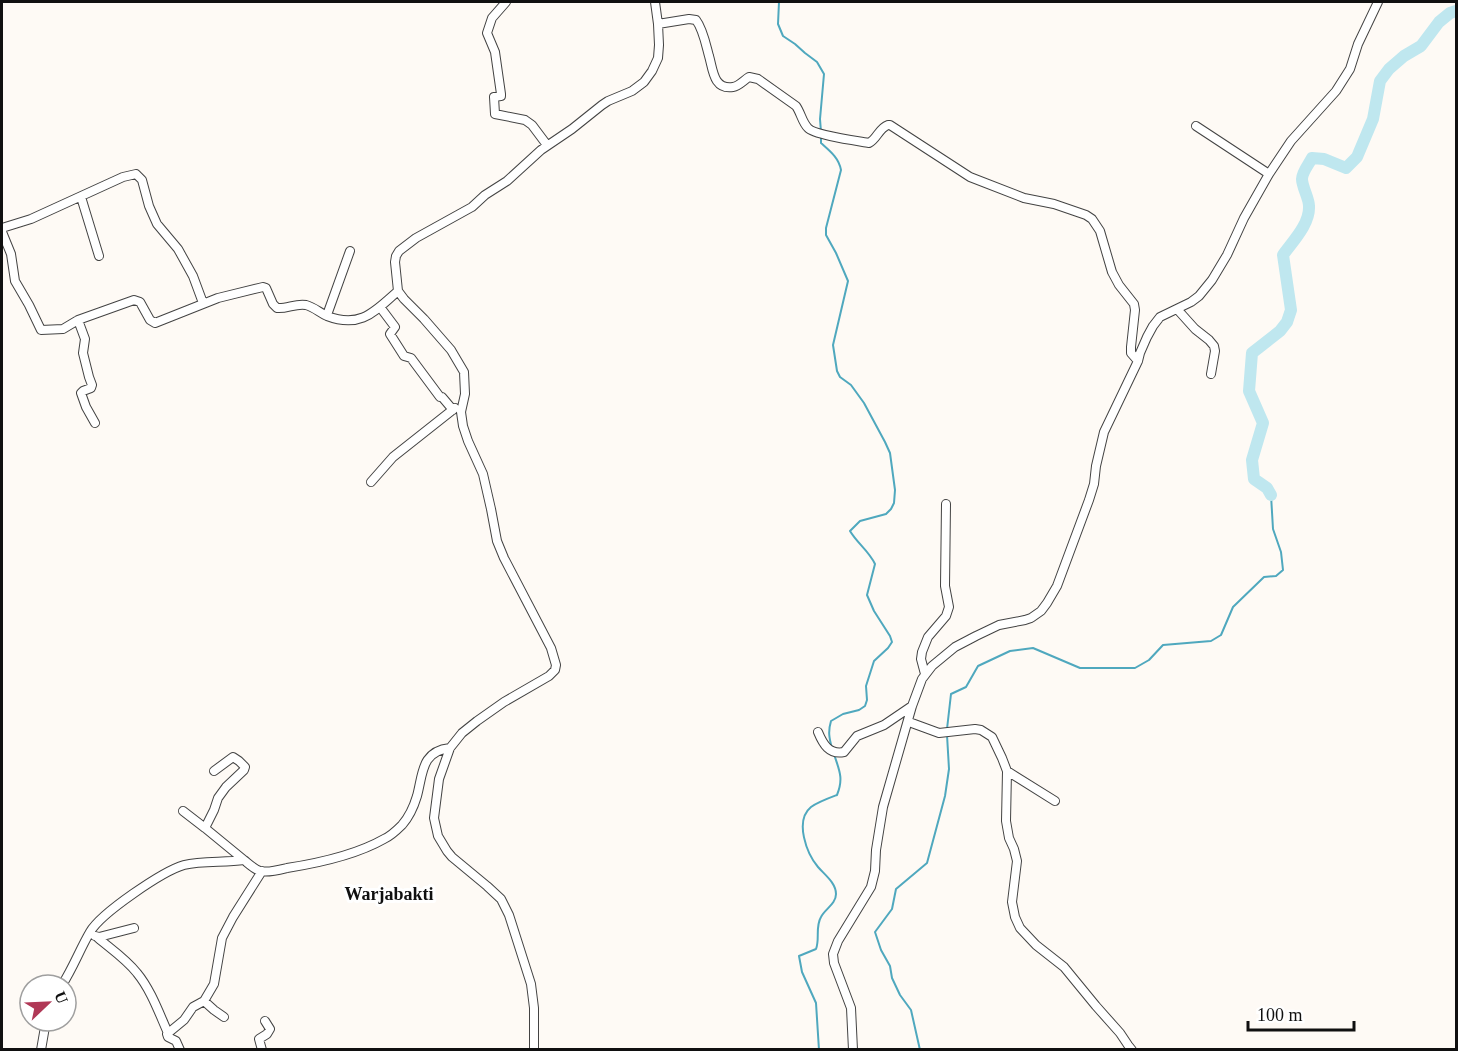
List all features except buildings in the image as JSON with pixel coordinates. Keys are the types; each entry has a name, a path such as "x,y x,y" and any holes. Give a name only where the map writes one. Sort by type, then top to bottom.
{"street":[{"path":"506,2 495,13 487,30 495,52 501,94 501,96 494,97 495,114 525,120 548,145"},
{"path":"534,1050 534,1008 531,984 509,915 501,899 453,857 442,844 434,818 439,779 450,747 477,721 504,702 549,676 555,670 556,665 551,648 500,549 494,530 483,474 463,426 461,412 465,394 465,376 457,358 398,291 395,262 399,251 427,230 472,207 485,195 507,181 548,145 608,101 632,91 644,82 658,58 658,24 655,2"},
{"path":"853,1050 851,1008 834,963 833,954 838,941 871,887 883,807 912,706 925,674 955,647 1004,623 1031,618 1047,603 1057,586 1089,500 1104,432 1153,326 1162,316 1196,299 1212,280 1269,174 1291,141 1335,91 1350,69 1358,44 1378,2"},
{"path":"658,24 696,20 710,58 711,70 719,83 726,87 734,87 749,78 758,79 796,106 808,128 814,131 869,143 884,126 890,125 970,177 1024,198 1054,204 1092,219 1100,231 1112,272 1119,285 1134,303 1131,347 1133,356 1138,361"},
{"path":"1196,126 1269,174"},
{"path":"203,303 193,276 178,249 157,224 142,180 137,175 123,177 2,230 11,254 15,281 41,330 63,329 78,320 134,300 140,302 150,320 155,323 218,298 263,287 278,308 305,305 338,319 353,321 363,319 398,291"},
{"path":"81,197 99,256"},
{"path":"327,315 350,251"},
{"path":"380,307 395,327 390,334 404,356 411,358 440,397 453,410"},
{"path":"1177,309 1214,346 1211,374"},
{"path":"78,320 85,339 83,353 92,385 91,388 81,392 81,395 95,423"},
{"path":"370,482 393,458 463,402"},
{"path":"925,674 921,659 922,652 928,638 946,616 949,606 945,586 946,504"},
{"path":"818,732 822,743 829,749 837,753 844,752 857,736 884,725 912,706"},
{"path":"909,722 939,733 975,729 992,737 1006,771 1006,821 1017,861 1012,902 1015,917 1020,928 1036,945 1064,967 1120,1032 1132,1050"},
{"path":"183,811 255,869 262,871 280,869 322,861 358,850 386,838 402,824 411,812 417,797 423,769 428,758 435,751 450,747"},
{"path":"205,828 218,798 245,768 239,760 233,757 214,771"},
{"path":"1006,771 1055,801"},
{"path":"68,973 91,931 103,917 144,887 173,869 186,864 244,860"},
{"path":"168,1033 184,1020 193,1007 204,1001 214,984 222,938 262,871"},
{"path":"98,938 134,928"},
{"path":"91,931 126,960 136,972 150,993 168,1033 166,1036 177,1042 180,1050"},
{"path":"204,1001 224,1017"},
{"path":"262,1050 259,1039 271,1029 265,1021"},
{"path":"41,1050 44,1033"}],"waterway":[{"path":"779,2 778,24 783,36 817,62 824,74 821,132"},
{"path":"1271,495 1267,488 1254,479 1252,460 1263,423 1249,391 1252,353 1280,331 1287,322 1291,310 1283,255 1300,232 1309,213 1309,203 1302,182 1303,174 1312,158 1324,159 1346,168 1357,157 1373,119 1380,81 1389,69 1404,56 1421,46 1439,22 1456,11"},
{"path":"821,137 821,143 836,158 841,170 826,228 826,235 848,281 833,345 837,371 864,403 885,442 890,453 895,490 894,503 886,514 860,521 850,531 875,564 867,595 892,642 874,661 866,686 865,706 831,721 829,734 832,748"},
{"path":"947,729 951,694 966,687 978,666 1010,651 1033,648 1080,668 1135,668 1149,660 1163,645 1211,641 1221,635 1233,607 1264,577 1276,576 1283,570 1281,552 1273,529 1271,495"},
{"path":"920,1050 911,1010 900,995 892,978 890,966 875,932 892,909 896,889 927,863 945,796 949,769 947,735"},
{"path":"819,1050 816,1003 802,972 799,956 816,949 819,921 834,901 836,890 818,867 806,846 803,820 811,807 837,795 840,779 834,754"}],"district":[{"name":"Warjabakti","path":"389,894"}]}
